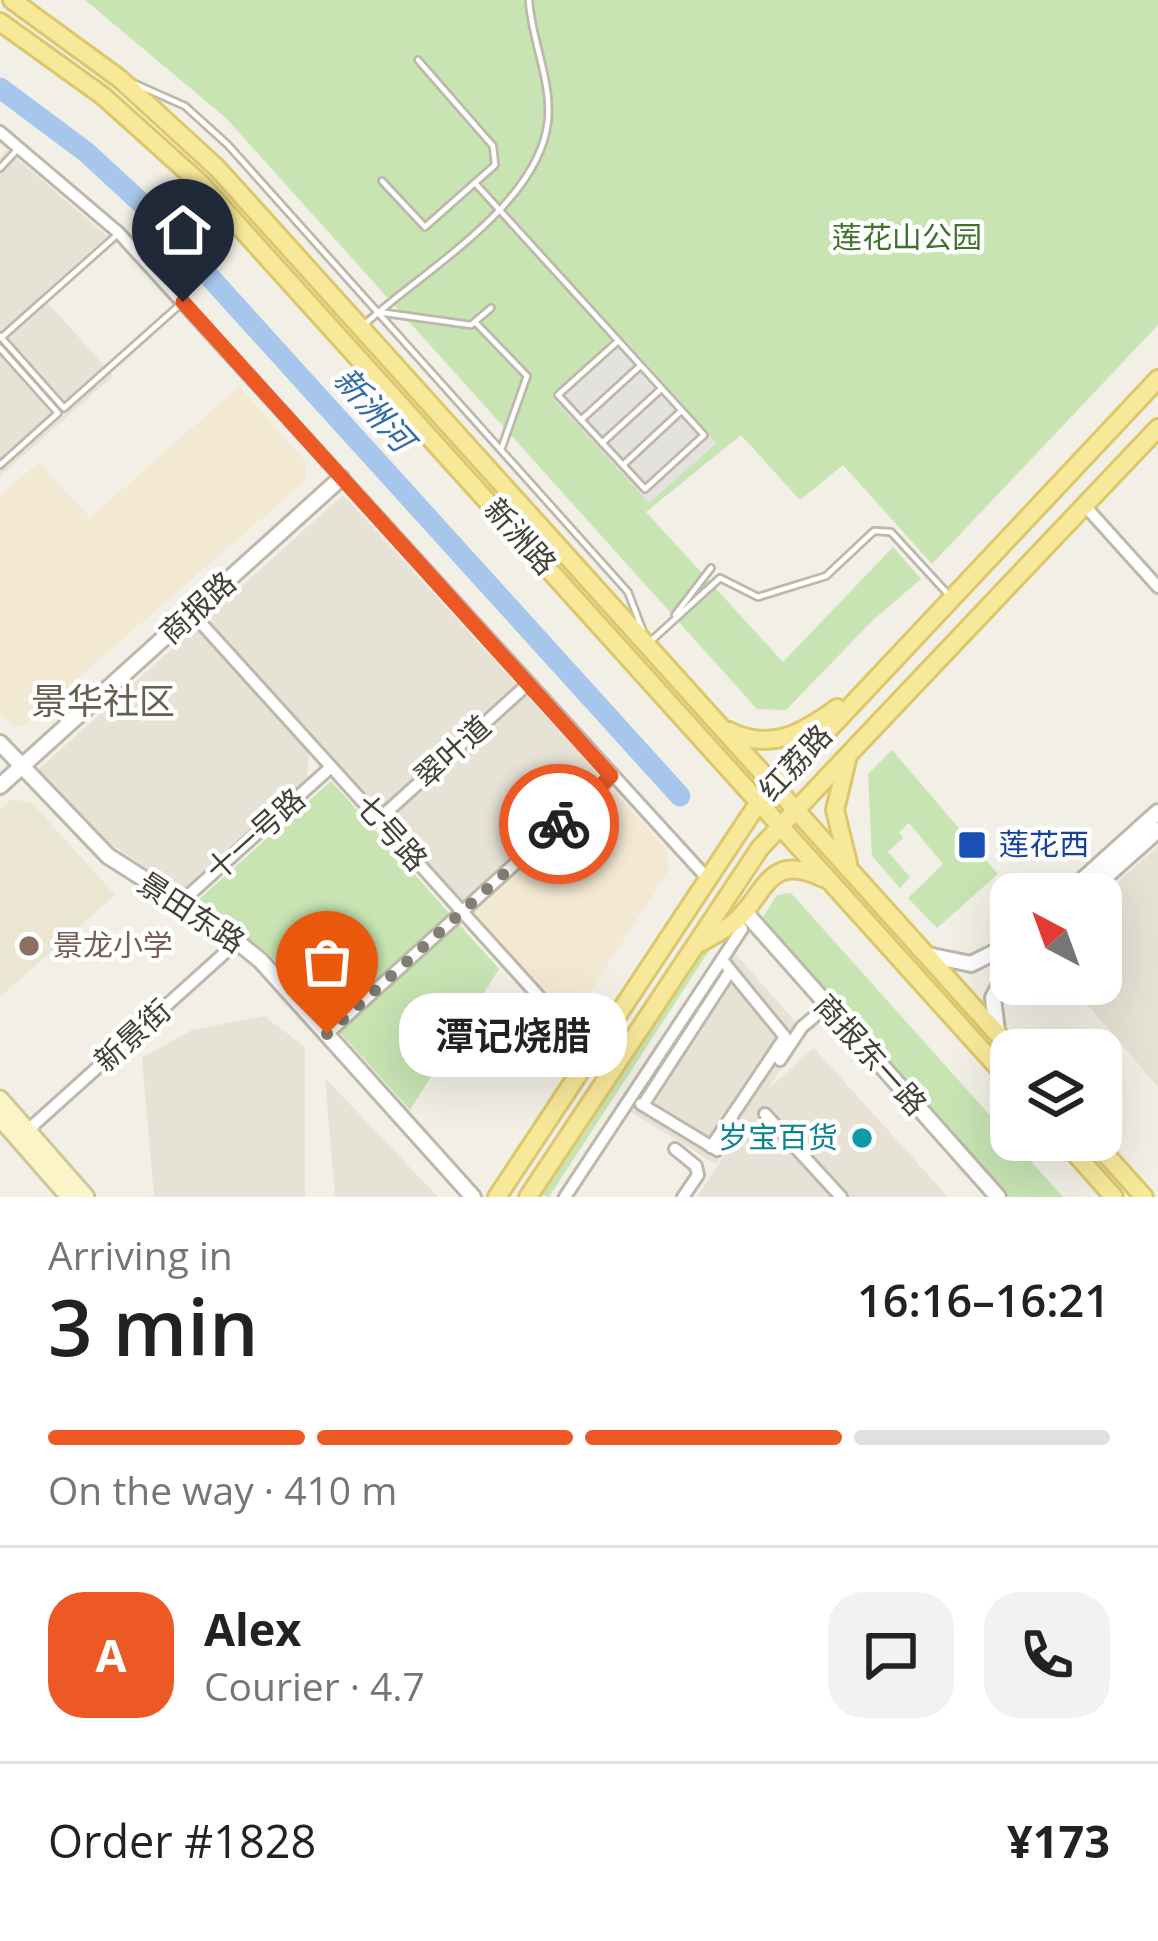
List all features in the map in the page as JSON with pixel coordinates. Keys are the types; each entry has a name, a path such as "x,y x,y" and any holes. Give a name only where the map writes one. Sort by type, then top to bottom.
{"main road":[{"name":"新洲路","path":"12,0 27,6 120,79 217,168 992,1029"},
{"name":"新洲路","path":"5,27 103,96 201,184 990,1059"},
{"name":"红荔路","path":"497,1197 760,803 1158,379"},
{"name":"红荔路","path":"528,1197 694,946 780,826 1158,428"},
{"path":"721,727 759,740 793,736 866,686"},
{"path":"855,747 839,781 836,811 841,846 858,879"},
{"path":"694,946 740,921 763,883 786,870 812,873 836,888"},
{"path":"0,1099 86,1197"},
{"path":"0,1118 69,1197"},
{"path":"1082,1161 1114,1197"},
{"path":"1112,1161 1144,1197"}],"street":[{"path":"0,132 119,233 707,878"},
{"name":"商报路","path":"0,786 341,478"},
{"path":"1084,506 1158,587"},
{"name":"七号路","path":"192,613 591,1054"},
{"name":"翠叶道","path":"379,819 528,684"},
{"name":"景田东路","path":"0,743 107,856 238,941 473,1197"},
{"name":"十一号路","path":"180,903 331,766"},
{"path":"327,1034 611,776"},
{"path":"1090,873 1158,812"},
{"path":"1110,873 1158,830"},
{"path":"565,1197 722,959 740,921"},
{"name":"商报东一路","path":"740,921 825,1005 998,1197"},
{"name":"新景街","path":"28,1130 238,941"},
{"path":"925,954 941,962 971,964 990,954"},
{"path":"722,959 729,974 785,1037"},
{"path":"644,1105 729,974"},
{"path":"711,1147 785,1037 825,1005"},
{"path":"780,1060 802,1027 825,1005"},
{"path":"626,1104 644,1105 711,1147 722,1149 734,1133"},
{"path":"765,1114 833,1194"},
{"path":"675,1149 697,1166 698,1175 682,1197"}],"lane":[{"path":"362,327 498,210 530,174 549,117 529,0"},
{"path":"382,181 425,227 475,183 498,154 418,60"},
{"path":"120,79 165,94 207,123 628,592 647,644 720,578 758,597 826,576 874,531 891,532 950,596"},
{"path":"0,168 20,146"},
{"path":"475,183 704,435 645,489 558,395 618,341"},
{"path":"119,233 1,336 64,408 183,302"},
{"path":"378,312 408,320 475,322 491,308"},
{"path":"475,322 527,376 500,450"},
{"path":"0,348 58,413 0,465"},
{"path":"581,420 640,366"},
{"path":"602,443 661,388"},
{"path":"623,465 682,411"},
{"path":"668,625 711,568"}],"shaded area":[{"path":"7,150 107,236 41,295 113,376 0,476 0,158"},
{"path":"624,338 717,443 649,503 555,401"},
{"path":"239,386 307,463 305,481 24,725 12,726 0,712 0,496 39,462 90,518"},
{"path":"343,495 517,685 379,809 206,618"},
{"path":"196,627 309,752 307,779 182,892 103,839 38,770"},
{"path":"526,695 601,777 463,901 388,820"},
{"path":"610,787 666,849 669,870 571,1022 472,912"},
{"name":"景龙小学","path":"12,799 32,803 115,895 0,997 0,809"},
{"path":"1158,846 1158,1087 1122,1045 1122,1029 1108,1029 1088,1005 1122,1005 1122,878"},
{"path":"735,953 805,1033 767,1090 814,1048 948,1197 697,1197 758,1103 715,1164 631,1112"},
{"path":"264,1016 305,1047 305,1197 154,1197 142,1058 192,1030"},
{"path":"325,1078 438,1197 335,1197"}],"green space":[{"name":"莲花山公园","path":"85,0 1158,0 1158,325 932,564 843,465 800,500 741,435 646,512 783,662 893,547 921,579 873,620 786,710 757,709 226,118"},
{"path":"892,750 997,873 990,873 990,881 937,928 908,898 943,864 909,823 899,832 903,838 888,852 910,877 900,888 872,856 868,774"},
{"path":"331,781 499,969 410,1110 268,953 197,901"},
{"path":"791,893 990,1115 990,1161 1031,1161 1063,1197 1009,1197 761,920 777,895"},
{"path":"714,943 549,1197 536,1193 699,951"}],"waterway":[{"name":"新洲河","path":"0,88 86,152 150,211 680,796"}],"way so far":[{"path":"327,1034 559,824"}],"place":[{"name":"莲花西","path":"972,845"},
{"name":"景龙小学","path":"29,946"},
{"name":"潭记烧腊","path":"327,1034"},
{"name":"岁宝百货","path":"862,1138"}],"district":[{"name":"景华社区","path":"103,701"}],"route":[{"path":"183,302 611,776 559,824"}]}
